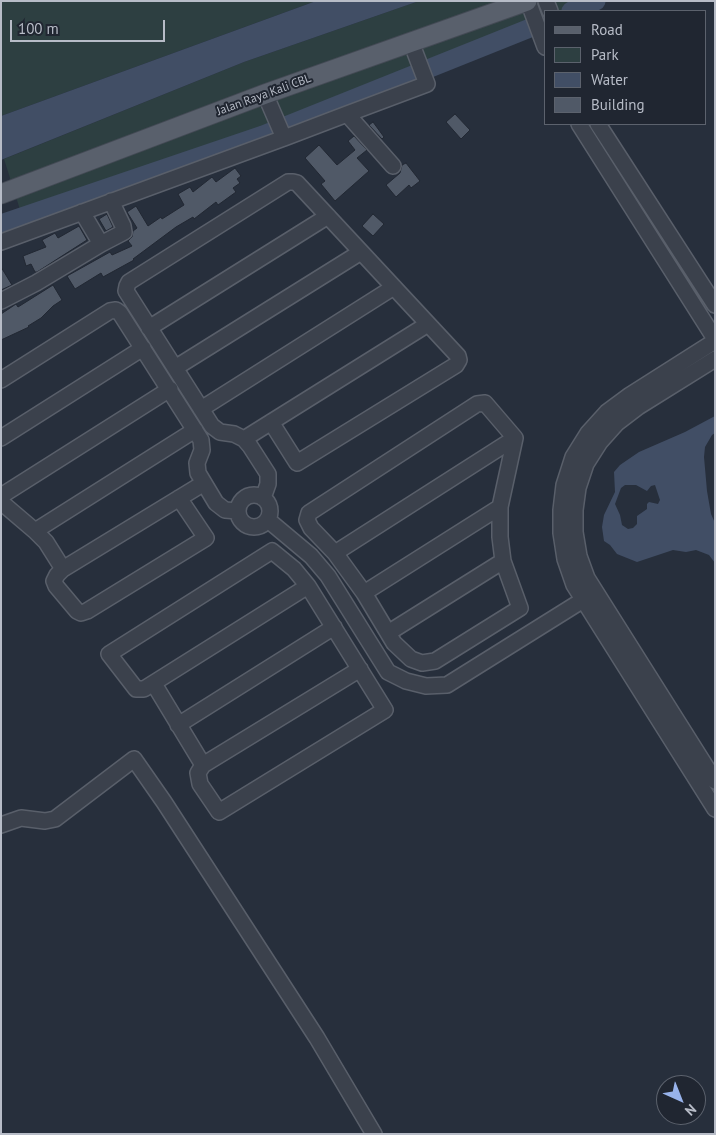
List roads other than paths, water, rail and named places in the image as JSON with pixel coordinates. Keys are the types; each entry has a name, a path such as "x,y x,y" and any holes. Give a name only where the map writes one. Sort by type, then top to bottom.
{"main road":[{"name":"Jalan Raya Kali CBL","path":"1,194 265,94 411,42 530,7"}],"street":[{"path":"530,7 544,44"},
{"path":"1,242 111,201 281,130 347,114 427,84 411,42"},
{"path":"265,94 281,130"},
{"path":"347,114 393,166"},
{"path":"579,125 715,340 630,395 607,412 588,433 573,458 564,485 561,533 565,559 574,585 590,596 715,782"},
{"path":"599,125 715,305"},
{"path":"605,166 619,156"},
{"path":"263,498 268,484 268,474 250,446 244,439 234,434 220,432 212,426 126,292 129,282 288,182 293,182 297,183 328,216 458,356 459,360 456,365 297,463 271,422"},
{"path":"1,301 124,232 111,201"},
{"path":"82,212 101,244"},
{"path":"150,328 328,216"},
{"path":"175,368 361,252"},
{"path":"201,408 394,287"},
{"path":"1,380 110,311 116,310 120,313 170,389 201,440 202,450 197,463 198,473 216,503 225,510 238,511"},
{"path":"244,439 428,324"},
{"path":"1,438 143,348"},
{"path":"715,358 616,423 600,442 586,464 578,488 575,510 575,532 579,556 587,578 590,596 715,809"},
{"path":"1,496 170,389"},
{"path":"485,403 515,438 500,507 500,537 503,561 520,608 435,661 422,663 412,659 402,652 388,633 364,593 335,552 311,528 307,520 309,513 477,404 485,403"},
{"path":"35,531 195,430"},
{"path":"335,552 515,438"},
{"path":"179,498 206,538 87,611 82,613 77,611 56,586 54,580 57,575 63,569 179,498 204,483"},
{"path":"255,495 263,498 268,504 270,512 268,520 262,526 254,527 246,525 240,519 238,511 240,503 247,497 255,495"},
{"path":"1,502 46,542 63,569"},
{"path":"364,593 500,507"},
{"path":"268,520 310,556 328,576 388,672 406,681 426,686 447,685 590,596"},
{"path":"308,586 144,689 136,689 108,654 272,552 294,569 308,586 321,606 360,669 385,710 219,812 200,784 198,773 203,765 360,669"},
{"path":"388,633 503,561"},
{"path":"321,606 340,595"},
{"path":"358,625 376,614"},
{"path":"178,725 334,627"},
{"path":"154,684 203,765"},
{"path":"1,825 21,818 45,822 55,819 134,759 164,802 316,1038 374,1134"}],"water":[{"path":"316,1 419,1 244,62 1,160 1,116"},
{"path":"715,416 715,433 705,447 704,457 707,491 711,514 715,523 715,563 709,555 696,550 686,552 673,550 637,562 617,554 604,541 602,527 604,515 615,492 614,472 620,465 639,452 685,432","holes":["625,485 636,485 647,491 651,486 655,485 660,500 658,504 649,502 647,509 637,516 637,524 633,528 628,529 622,525 615,504 621,488"]}],"waterway":[{"path":"574,10 596,1"},
{"path":"1,224 263,135 544,22"}]}
